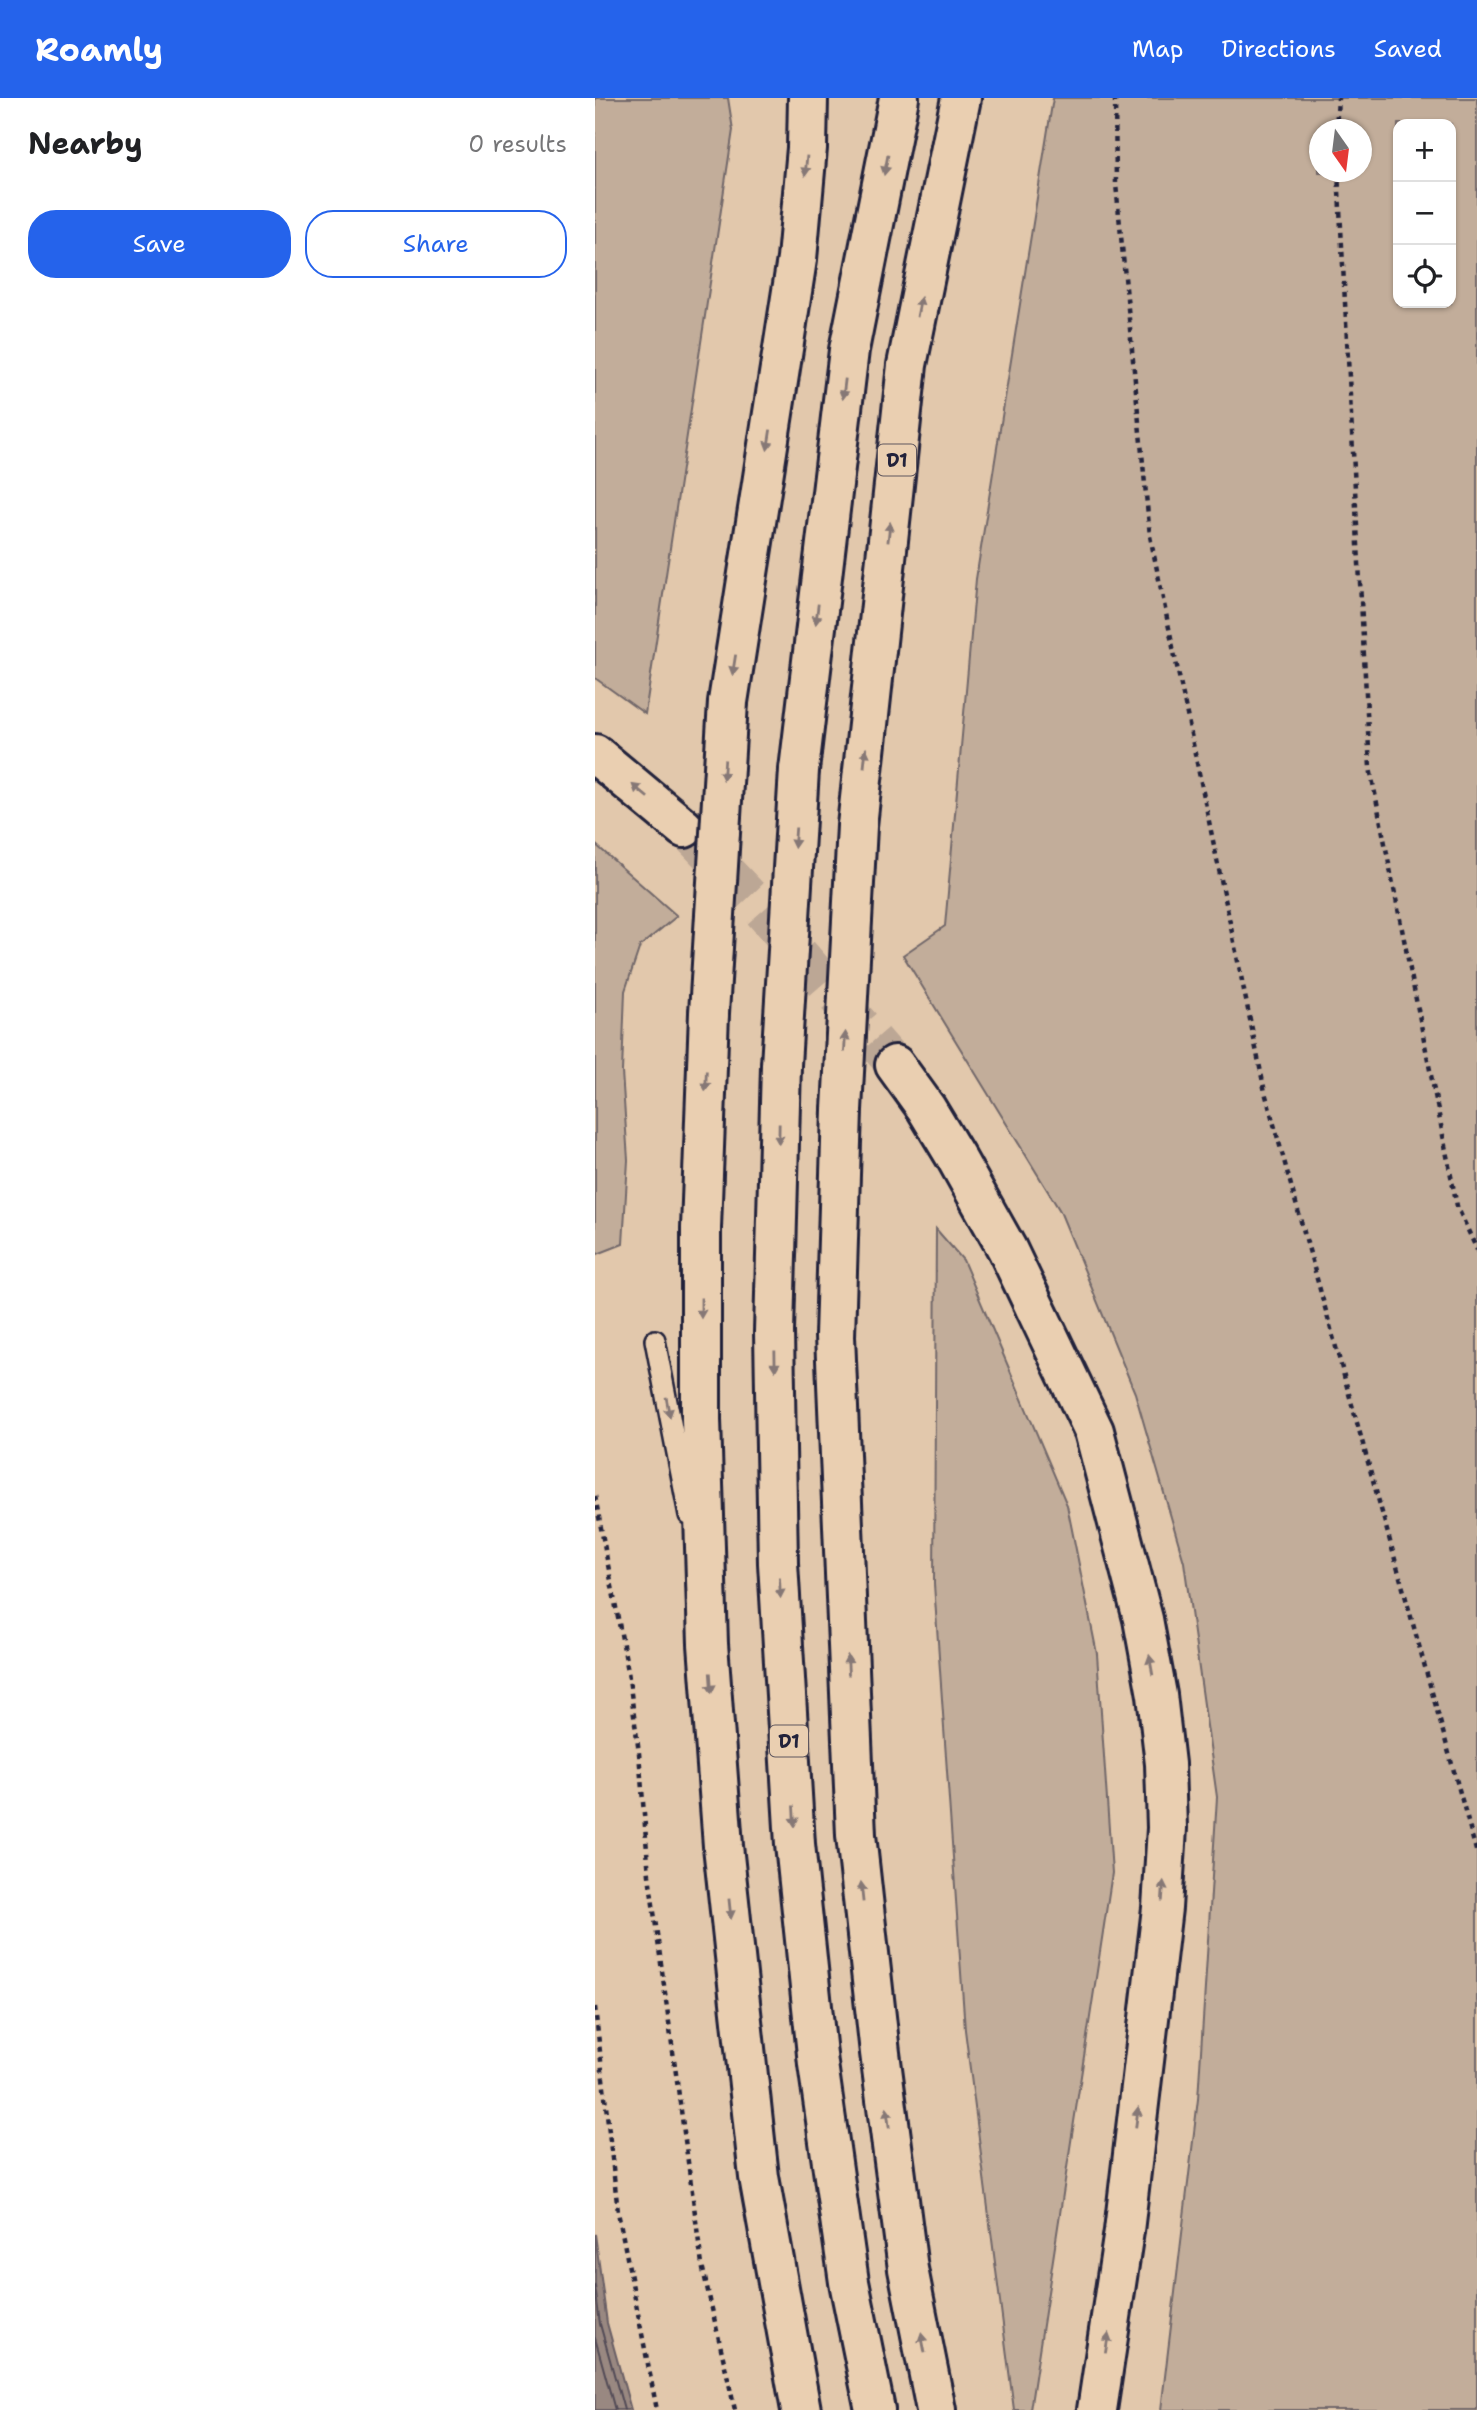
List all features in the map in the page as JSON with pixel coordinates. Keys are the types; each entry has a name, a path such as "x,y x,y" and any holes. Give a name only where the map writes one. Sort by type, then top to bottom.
{"highway":[{"path":"801,2410 759,2177 723,1846 708,1644 701,1419 701,1228 709,1013 728,702 797,259 807,148 808,98"},
{"name":"D1","path":"875,2410 849,2282 818,2064 795,1844 778,1522 774,1332 781,1065 799,770 849,350 899,98"},
{"name":"D1","path":"936,2410 908,2269 880,2053 856,1835 835,1336 842,1110 857,826 907,365 961,98"},
{"path":"595,754 684,828"},
{"path":"895,1065 941,1132 1007,1248 1094,1431 1143,1619 1157,1695 1165,1764 1167,1828 1162,1908 1124,2231 1097,2410"}],"lane":[{"path":"655,1340 689,1517 708,1644"}],"path":[{"path":"1115,98 1116,184 1150,536 1225,902 1265,1092 1477,1854"},
{"path":"1337,119 1338,98"},
{"path":"1339,182 1370,768 1457,1206 1477,1250"},
{"path":"595,1496 628,1671 639,1753 649,1875 702,2265 735,2410"},
{"path":"595,2007 618,2212 657,2410"}],"shaded area":[{"path":"595,98 728,98 733,130 645,714 595,678"},
{"path":"1053,98 1477,98 1477,2410 1161,2410 1198,2099 1217,1797 1184,1562 1135,1393 1060,1211 903,955 945,926 976,579"},
{"path":"595,844 677,916 640,946 625,991 622,1072 628,1160 623,1244 595,1255"},
{"path":"936,1229 963,1260 1067,1505 1097,1654 1112,1873 1030,2410 1014,2410 965,2030 934,1584"}],"water":[{"path":"595,2234 607,2323 631,2410 595,2410"}],"tunnel":[{"path":"684,828 750,897 895,1065"}]}
